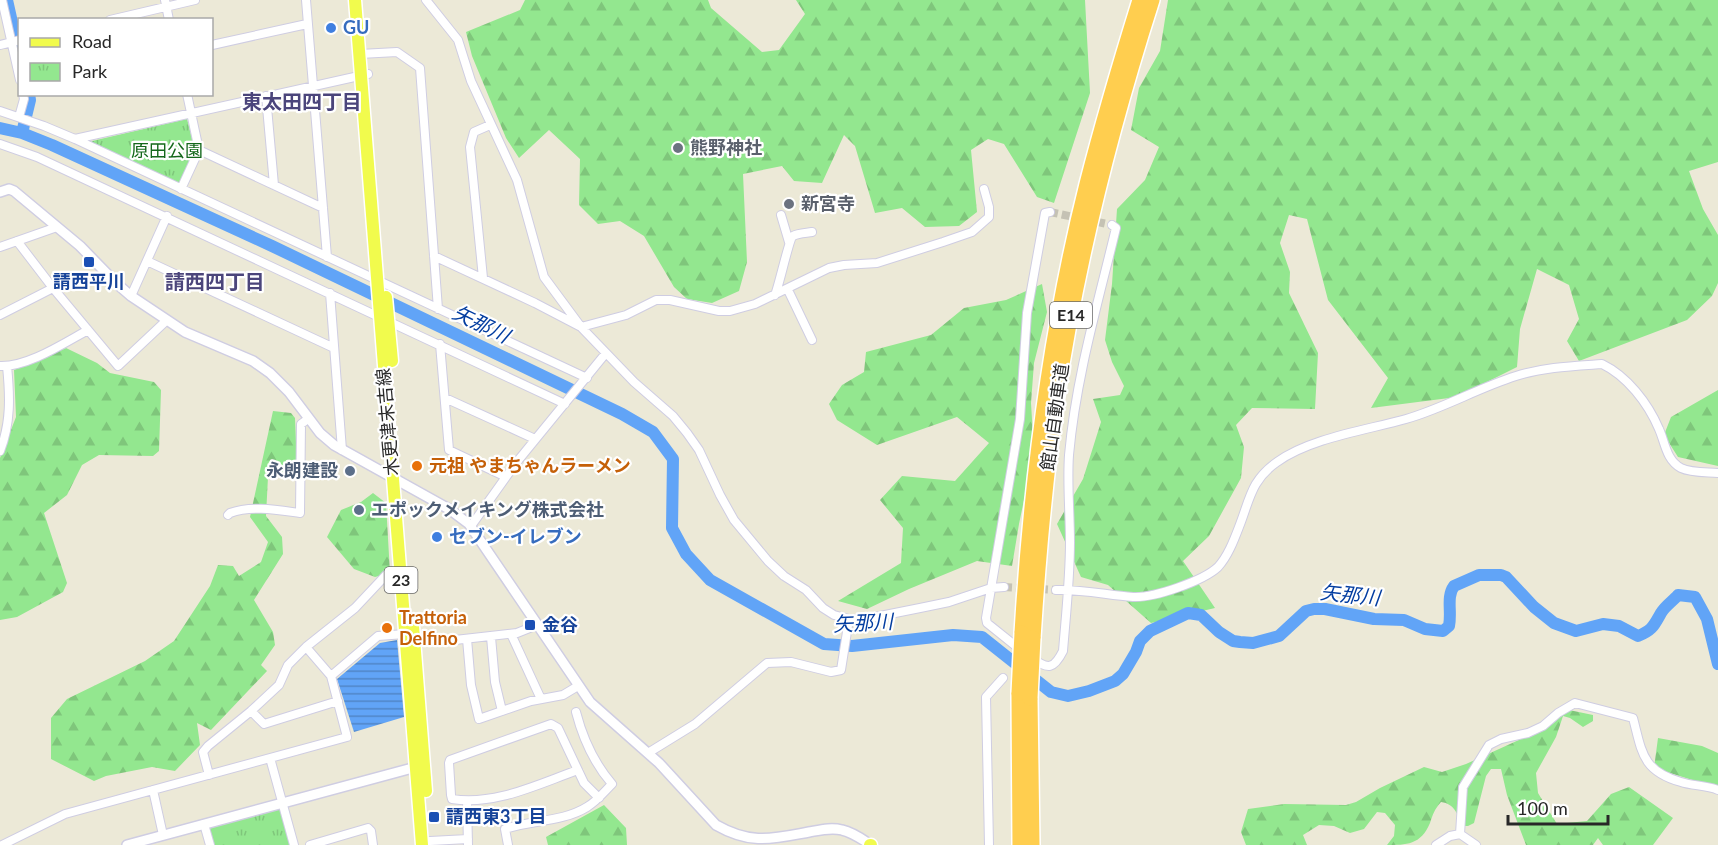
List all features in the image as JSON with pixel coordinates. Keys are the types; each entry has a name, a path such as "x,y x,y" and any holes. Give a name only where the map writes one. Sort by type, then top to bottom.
{"highway":[{"name":"館山自動車道","path":"1020,845 1024,790 1028,636 1027,551 1038,450 1054,341 1086,186 1140,0"},
{"name":"館山自動車道","path":"1028,636 1049,452 1066,343 1098,189 1114,126 1152,0"},
{"name":"館山自動車道","path":"1024,790 1032,845"}],"main road":[{"name":"木更津末吉線","path":"355,0 365,74 419,766"},
{"name":"木更津末吉線","path":"363,0 363,54"},
{"name":"木更津末吉線","path":"398,481 400,568 405,634 427,844"}],"street":[{"path":"2,0 16,41 18,60"},
{"path":"117,18 166,3 195,0"},
{"path":"306,0 327,257"},
{"path":"426,0 458,40 471,81 517,180 544,277 580,327 634,382 673,416 687,433 699,450 734,520 768,561 784,576 806,590 823,608 848,624 949,602 991,588 1004,587"},
{"path":"166,3 169,18"},
{"path":"213,45 308,24"},
{"path":"0,45 16,41"},
{"path":"363,54 398,52 420,68 438,309"},
{"path":"75,139 365,74"},
{"path":"23,96 23,119"},
{"path":"181,189 199,150 187,96"},
{"path":"266,96 274,185"},
{"path":"0,111 75,139 585,380"},
{"path":"483,278 470,147 474,132 490,125"},
{"path":"0,144 37,156 567,402"},
{"path":"199,150 323,208"},
{"path":"0,192 9,189 14,191 80,246 131,296 185,332 259,364 289,392 325,438 342,450 448,509 471,526 578,686 597,709 659,763 716,825 726,832 749,841 779,842 831,829 854,834 871,845"},
{"path":"434,256 535,303 580,327 626,315 656,300 670,300 719,311 730,311 775,296 829,268 877,263 972,232 989,217 984,189"},
{"path":"1050,212 1045,213 1033,274 1025,337 1020,419 987,623 1037,662 1047,667 1056,664 1063,651 1070,542 1068,475 1073,418 1085,351 1116,228 1112,225"},
{"path":"775,296 786,263 789,242 781,215"},
{"path":"131,296 167,216"},
{"path":"0,247 57,227"},
{"path":"789,242 796,235 812,232"},
{"path":"17,241 118,366 167,320"},
{"path":"147,261 334,348"},
{"path":"0,315 53,288"},
{"path":"788,290 812,340"},
{"path":"330,292 342,450"},
{"path":"0,452 5,438 10,404 4,366 39,355 88,330"},
{"path":"440,344 449,450 506,477"},
{"path":"471,526 535,439 606,353"},
{"path":"1056,590 1139,597 1185,585 1203,577 1218,566 1226,555 1256,482 1281,459 1306,447 1370,426 1428,412 1515,376 1538,370 1602,364 1607,366 1621,377 1645,404 1659,429 1666,451 1675,464 1689,470 1718,473"},
{"path":"445,398 535,439"},
{"path":"228,515 237,510 267,508 300,513 301,424 308,419"},
{"path":"209,775 203,752 208,746 279,685 288,665 306,647 355,608 386,575 400,568"},
{"path":"455,640 512,634 537,624"},
{"path":"648,753 695,724 767,663 791,662 831,672 841,670 848,624"},
{"path":"331,676 378,636 405,634"},
{"path":"512,634 541,699"},
{"path":"491,637 495,682 502,711"},
{"path":"467,639 471,685 479,719 563,694 578,686"},
{"path":"2,845 65,814 347,737 331,676 306,647"},
{"path":"989,845 986,697 1003,678"},
{"path":"251,711 264,723 338,701"},
{"path":"1460,834 1463,787 1489,745 1544,726 1558,713 1575,703 1633,718 1644,757 1649,766 1680,782 1718,790"},
{"path":"508,845 505,829 520,824 562,817 586,808 612,784 598,768 583,738 576,712"},
{"path":"578,770 500,797 467,801 452,799 450,760 551,724 558,728 578,770 584,783 599,798"},
{"path":"270,758 294,845"},
{"path":"127,845 419,766"},
{"path":"153,790 164,835"},
{"path":"427,844 468,842 467,801"},
{"path":"204,824 210,845"},
{"path":"310,845 369,828 372,845"},
{"path":"1436,845 1460,834"},
{"path":"1460,834 1476,845"}],"green space":[{"path":"525,0 708,0 711,8 762,52 779,50 805,14 796,0 1085,0 1090,93 1054,203 1037,197 1004,144 988,139 971,150 977,212 959,226 925,227 902,208 875,213 855,146 844,135 822,183 794,181 782,166 743,174 747,262 739,291 712,303 687,299 674,287 644,236 620,221 598,224 579,205 580,159 549,130 519,158 506,138 472,56 466,32 520,10"},
{"path":"1168,0 1718,0 1718,162 1689,171 1703,209 1718,235 1718,283 1712,296 1687,320 1579,361 1567,341 1579,319 1569,285 1537,269 1520,329 1517,367 1457,397 1371,408 1388,378 1328,300 1307,219 1289,215 1280,243 1290,272 1289,293 1318,353 1315,409 1252,408 1236,425 1244,447 1241,478 1209,536 1183,561 1215,608 1151,623 1108,585 1081,577 1057,524 1083,479 1101,422 1093,399 1120,395 1124,386 1112,362 1105,340 1112,284 1117,209 1145,180 1159,147 1131,130 1139,88 1160,51"},
{"name":"原田公園","path":"187,119 195,150 181,184 91,143 92,141"},
{"path":"1042,284 1047,312 1034,363 1031,403 1034,452 1012,566 977,561 867,609 838,601 901,563 903,528 880,500 902,476 955,481 989,443 957,417 877,445 837,420 829,404 842,385 864,372 866,352 931,335 964,308 1006,300"},
{"path":"66,348 97,363 110,373 154,382 161,390 159,451 153,456 99,455 82,465 67,495 44,513 67,583 63,592 17,617 0,620 0,458 16,417 14,370"},
{"path":"1718,390 1718,466 1678,457 1664,435 1671,417"},
{"path":"273,411 291,413 295,418 297,467 268,477 266,516 282,537 283,554 254,600 273,632 275,645 261,665 267,671 211,730 197,723 200,745 175,771 152,767 106,776 94,781 51,759 51,718 67,699 145,661 174,641 210,586 218,565 233,566 239,576 261,562 268,542 250,517"},
{"path":"373,493 386,503 390,573 375,577 354,569 327,537 341,510 361,502"},
{"path":"1569,710 1593,715 1593,721 1583,727 1563,716 1556,737 1536,773 1538,793 1557,824 1587,821 1611,794 1629,787 1673,818 1653,845 1603,845 1598,838 1593,845 1526,845 1507,795 1501,769 1491,769 1486,776 1474,823 1468,826 1463,826 1453,807 1441,802 1422,836 1407,844 1387,845 1394,836 1395,825 1385,813 1377,812 1364,829 1350,833 1334,826 1319,825 1303,835 1307,845 1246,845 1241,832 1248,809 1284,804 1346,805 1356,802 1424,767 1442,772 1466,764 1550,726"},
{"path":"1658,738 1702,746 1718,753 1718,788 1654,768"},
{"path":"604,805 626,828 627,845 548,845 546,837"},
{"path":"280,808 290,845 214,845 209,827"}],"water":[{"path":"397,640 404,717 354,732 337,679 380,643"}],"waterway":[{"path":"7,0 18,49"},
{"path":"22,133 29,96"},
{"name":"矢那川","path":"0,128 22,133 52,145 272,246 622,414 653,432 673,459 672,528 686,554 710,580 824,644 852,646 953,635 982,637 1051,692 1068,696 1115,681 1123,674 1140,641 1150,631 1188,613 1201,615 1219,632 1233,641 1253,643 1279,636 1306,611 1314,609 1325,609 1374,619 1404,620 1425,629 1443,631 1449,626 1450,595 1454,586 1479,575 1501,575 1506,577 1534,607 1554,623 1576,631 1603,624 1619,626 1638,636 1652,627 1663,610 1678,595 1695,597 1707,619 1718,664"}],"tunnel":[{"path":"1050,212 1112,225"},
{"path":"1004,587 1056,590"}],"place":[{"name":"GU","path":"331,28"},
{"name":"熊野神社","path":"678,148"},
{"name":"新宮寺","path":"789,204"},
{"name":"請西平川","path":"89,262"},
{"name":"元祖 やまちゃんラーメン","path":"417,466"},
{"name":"永朗建設","path":"350,471"},
{"name":"エポックメイキング株式会社","path":"359,510"},
{"name":"セブン-イレブン","path":"437,537"},
{"name":"金谷","path":"530,625"},
{"name":"Trattoria Delfino","path":"387,628"},
{"name":"請西東3丁目","path":"434,817"}],"district":[{"name":"東太田四丁目","path":"302,102"},
{"name":"請西四丁目","path":"215,282"}]}
